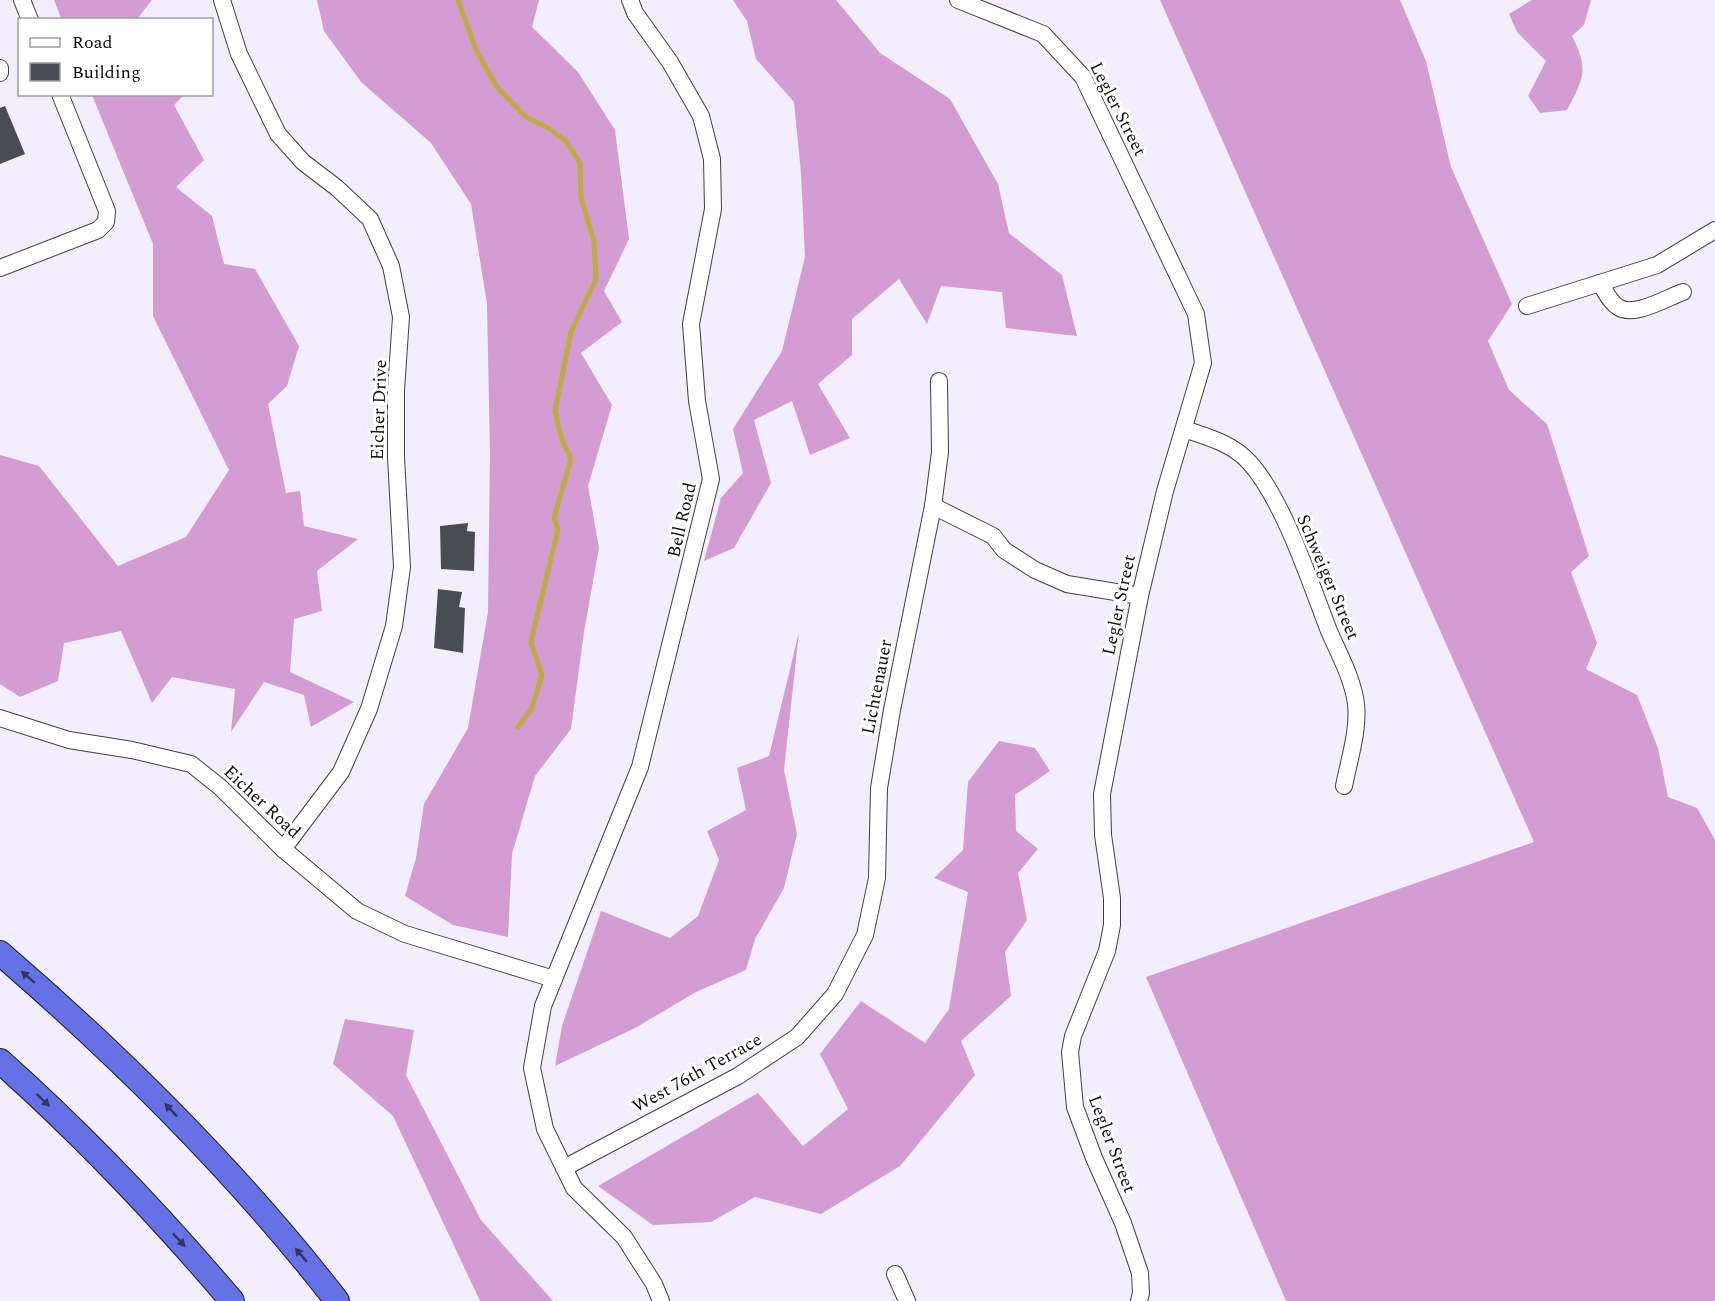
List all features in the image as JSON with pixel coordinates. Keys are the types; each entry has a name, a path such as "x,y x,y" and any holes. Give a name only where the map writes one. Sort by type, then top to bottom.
{"highway":[{"path":"0,953 77,1019 152,1090 233,1176 337,1301"},
{"path":"0,1061 65,1121 131,1188 232,1301"}],"street":[{"path":"22,0 29,18"},
{"name":"Eicher Drive","path":"222,0 240,54 278,134 303,162 338,188 370,219 392,266 401,317 396,390 396,458 402,567 394,626 369,709 341,772 283,849"},
{"name":"Bell Road","path":"630,0 635,13 670,62 701,116 712,159 713,208 692,324 697,401 711,479 640,767 543,1006 532,1068 545,1128 574,1188 624,1238 654,1284 661,1301"},
{"name":"Legler Street","path":"958,0 1043,33 1083,77 1196,314 1203,363 1165,491 1140,596 1102,794 1103,835 1112,898 1112,925 1107,951 1073,1036 1070,1072 1075,1107 1094,1158 1123,1223 1140,1273 1139,1301"},
{"path":"0,68 0,73"},
{"path":"0,268 98,230 106,222 107,211 61,96"},
{"path":"1527,306 1657,265 1715,230"},
{"path":"1600,283 1617,307 1626,310 1651,304 1683,292"},
{"name":"Lichtenauer","path":"835,994 865,935 877,878 879,788 892,710 933,506 940,452 939,381"},
{"name":"Schweiger Street","path":"1184,429 1228,446 1248,461 1267,485 1297,550 1356,704 1356,721 1344,786"},
{"path":"933,506 993,536 1004,550 1035,570 1067,584 1140,596"},
{"name":"Eicher Road","path":"0,718 69,740 132,750 190,764 220,787 283,849 357,911 405,934 554,979"},
{"name":"West 76th Terrace","path":"564,1168 738,1076 797,1037 835,994"},
{"path":"895,1274 906,1301"}],"shaded area":[{"path":"54,0 152,0 138,18 61,18"},
{"path":"317,0 539,0 532,27 578,72 615,130 629,239 604,291 622,322 581,353 612,405 588,486 599,548 584,632 571,729 535,776 512,854 508,937 453,925 405,896 416,858 424,804 468,728 488,612 490,453 487,304 471,204 431,143 361,82 324,31"},
{"path":"733,0 836,0 880,53 950,99 998,184 1009,233 1062,275 1077,336 1006,328 1002,292 941,286 927,324 899,279 852,319 852,355 818,384 850,438 810,455 792,401 754,420 771,483 734,548 704,561 721,498 743,473 733,429 782,351 805,257 801,173 794,102 756,59 747,21"},
{"path":"1160,0 1400,0 1426,61 1451,167 1512,304 1488,341 1509,390 1547,424 1589,556 1571,572 1597,643 1586,669 1637,695 1658,748 1668,797 1697,808 1715,840 1715,1301 1286,1301 1146,977 1534,842"},
{"path":"1532,0 1591,0 1584,25 1572,36 1581,57 1582,74 1567,110 1540,113 1528,96 1546,61 1517,32 1509,14"},
{"path":"92,96 183,96 174,105 204,160 176,187 212,216 224,264 255,269 299,346 287,386 268,404 286,493 300,491 304,526 358,539 317,571 322,611 294,619 290,672 354,702 311,727 304,695 264,682 231,732 235,689 172,677 152,703 121,631 64,643 58,681 20,697 0,684 0,455 39,466 118,566 186,537 229,470 153,316 153,244"},
{"path":"799,632 784,770 797,834 784,888 755,939 746,970 696,992 635,1028 555,1066 562,1026 601,911 670,938 698,916 719,860 707,831 746,810 737,768 769,756"},
{"path":"999,741 1035,748 1050,771 1015,795 1016,831 1038,849 1018,873 1027,920 1005,952 1011,996 961,1041 975,1075 900,1166 821,1214 755,1197 711,1222 653,1225 598,1186 758,1093 803,1146 848,1109 820,1054 861,1001 925,1043 949,1009 968,892 934,878 963,850 968,782"},
{"path":"345,1019 414,1030 406,1075 481,1220 553,1301 480,1301 393,1116 333,1064"}],"building":[{"path":"5,106 25,154 0,164 0,108"},
{"path":"468,523 467,531 475,532 474,571 441,569 440,526"},
{"path":"438,589 462,592 459,607 465,608 463,653 434,648"}],"waterway":[{"path":"458,0 477,52 497,87 526,117 548,128 566,141 580,163 581,198 594,241 596,279 571,332 555,411 562,440 571,459 554,518 558,529 531,642 542,675 532,708 518,727"}]}
